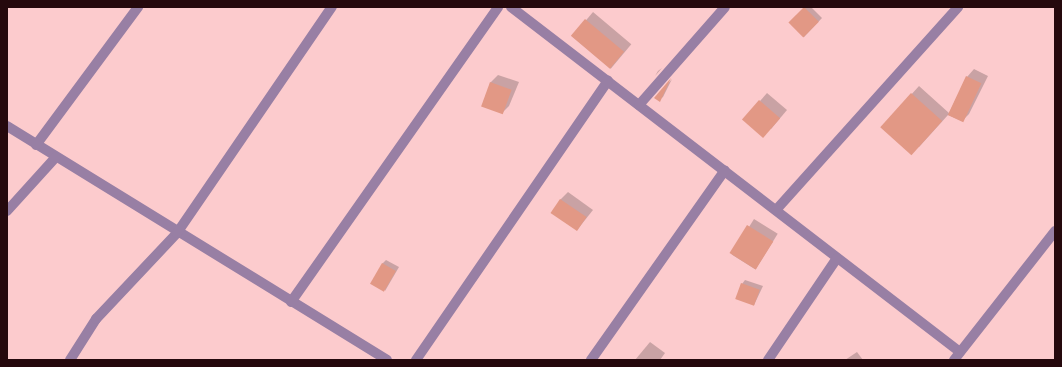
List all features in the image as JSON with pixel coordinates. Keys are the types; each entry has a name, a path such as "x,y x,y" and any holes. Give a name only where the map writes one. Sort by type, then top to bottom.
{"street":[{"path":"36,145 138,7"},
{"path":"70,360 96,319 177,233 332,7"},
{"path":"291,302 498,7"},
{"path":"512,7 725,170 837,258 957,356 1055,231"},
{"path":"639,105 725,7"},
{"path":"776,210 958,7"},
{"path":"416,360 608,81"},
{"path":"7,126 177,233 387,360"},
{"path":"7,211 56,157"},
{"path":"591,360 725,170"},
{"path":"768,360 837,258"}],"building":[{"path":"804,7 819,22 803,37 788,23"},
{"path":"585,19 624,52 610,69 571,36"},
{"path":"966,76 981,83 963,122 948,115"},
{"path":"671,78 660,102 654,98"},
{"path":"490,82 512,90 503,114 481,106"},
{"path":"911,93 942,121 911,155 880,127"},
{"path":"759,100 780,118 763,138 742,120"},
{"path":"560,199 587,217 577,231 550,213"},
{"path":"747,225 773,241 756,269 730,253"},
{"path":"382,263 396,271 384,292 370,284"},
{"path":"741,283 760,290 754,306 735,299"}]}
